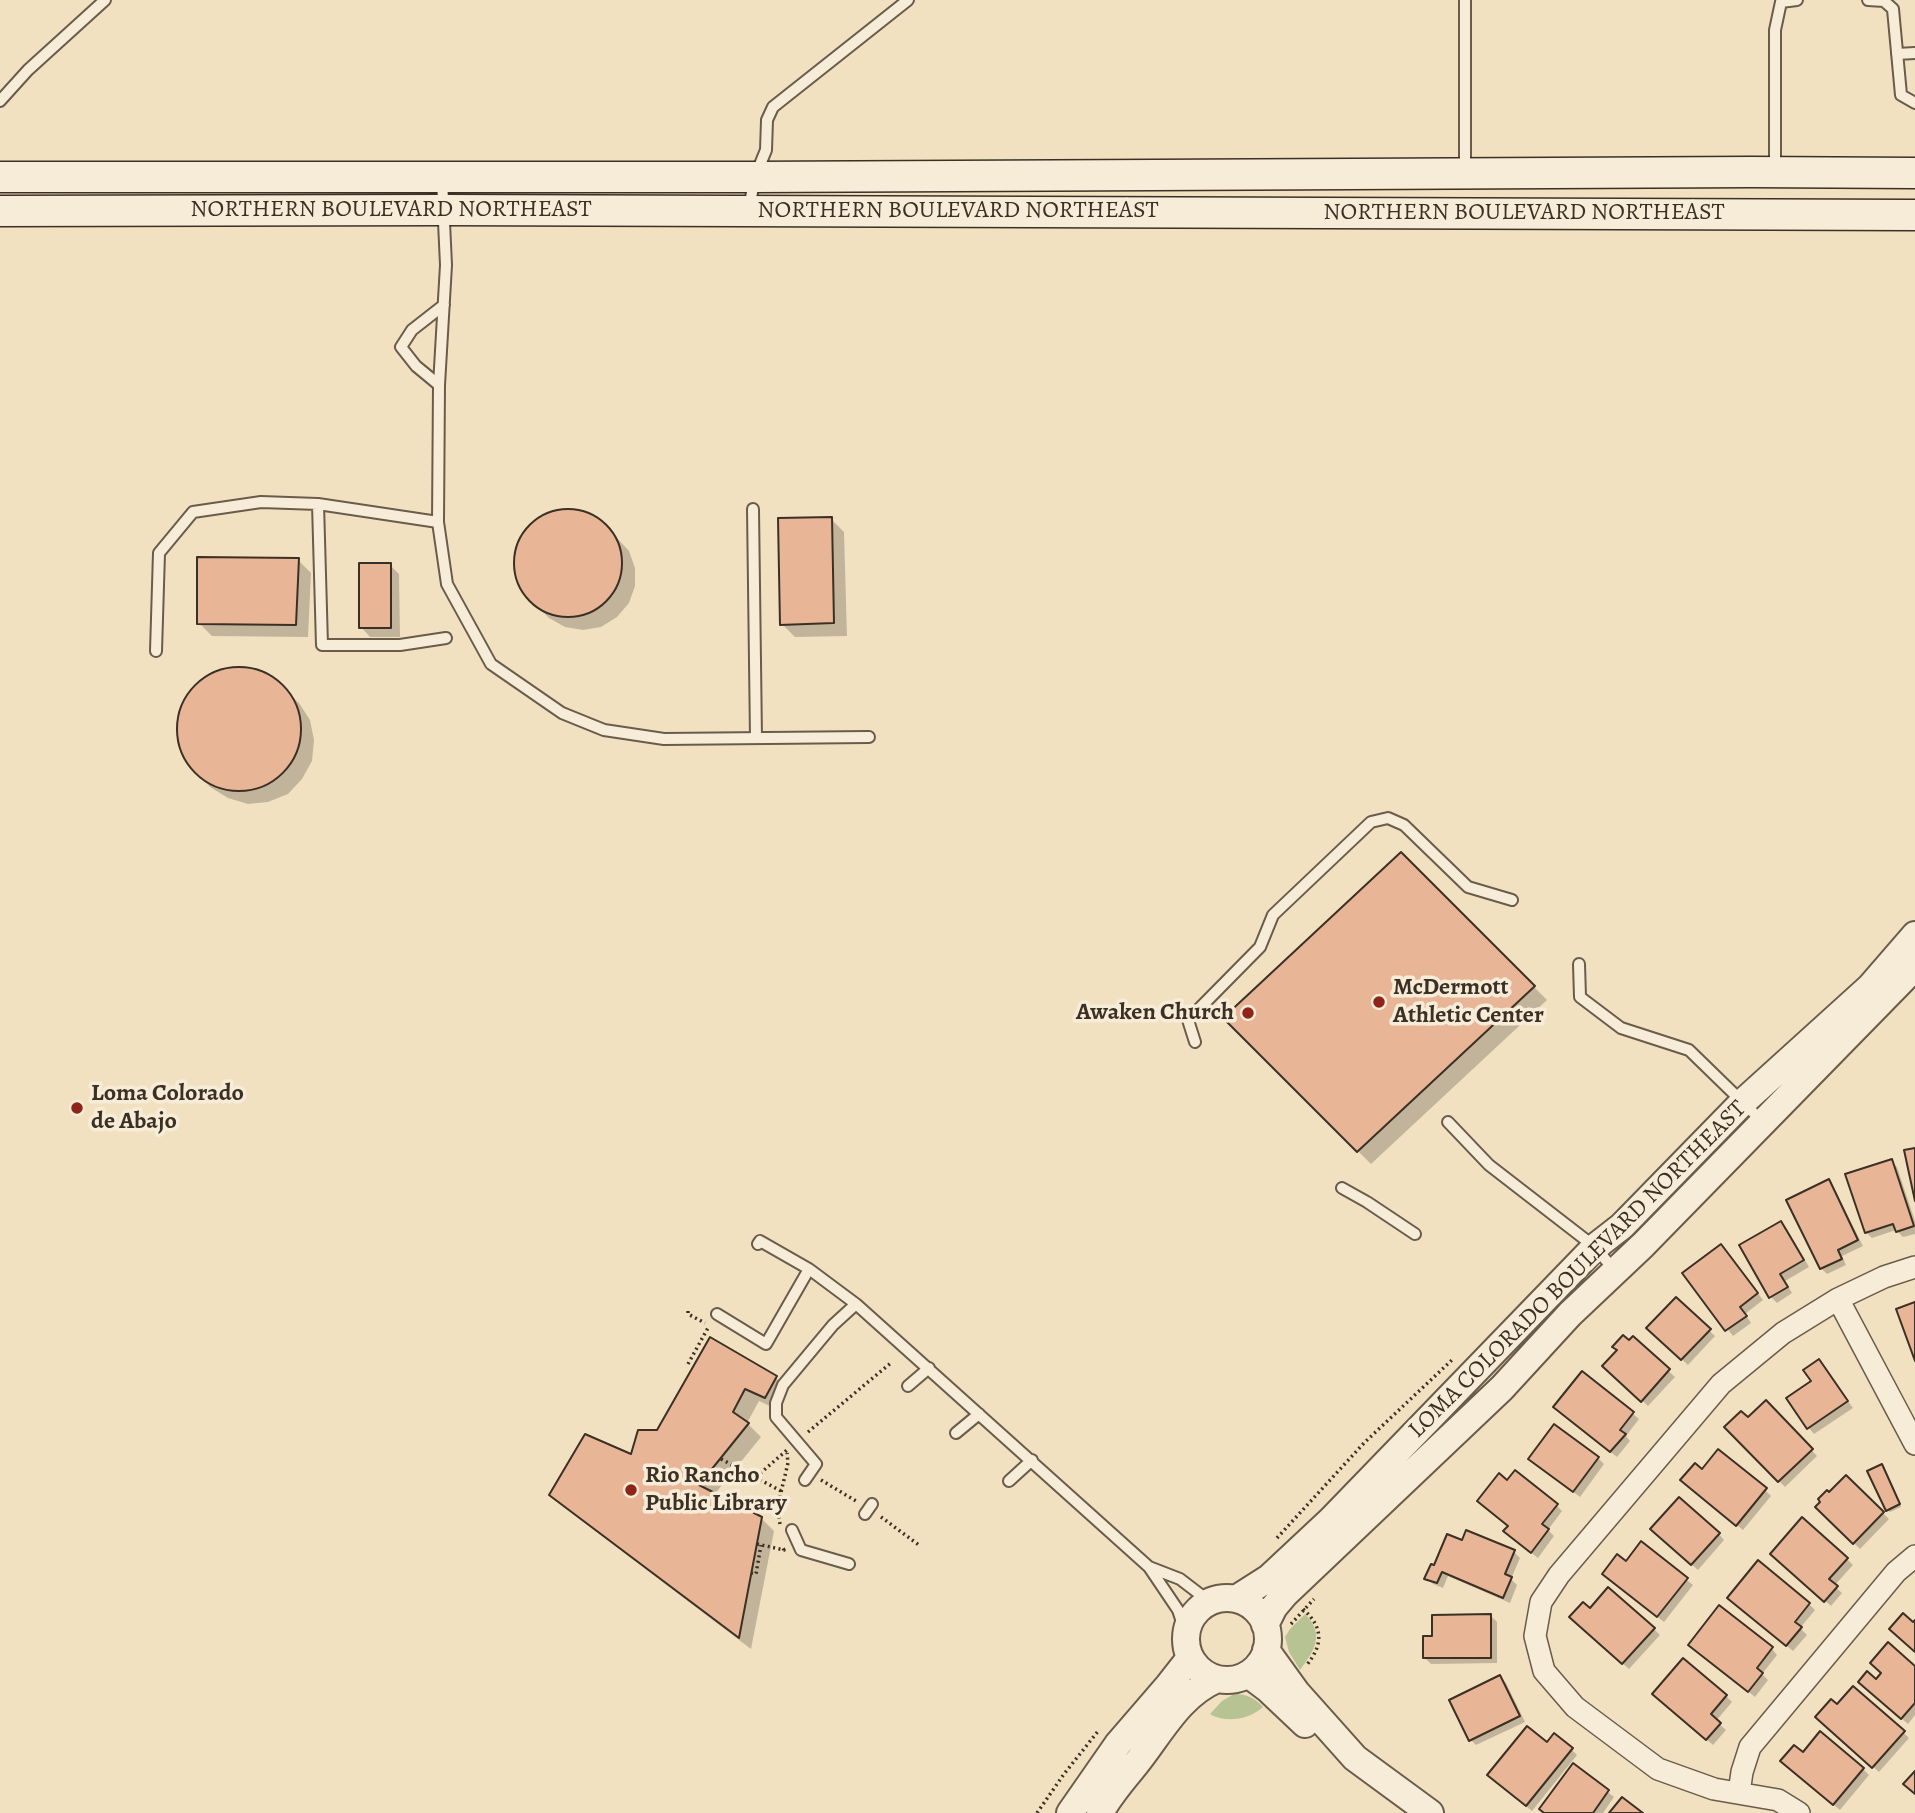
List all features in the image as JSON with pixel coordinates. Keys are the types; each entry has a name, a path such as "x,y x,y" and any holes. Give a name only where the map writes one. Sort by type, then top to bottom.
{"main road":[{"name":"NORTHERN BOULEVARD NORTHEAST","path":"0,177 1915,173"},
{"name":"NORTHERN BOULEVARD NORTHEAST","path":"0,211 1915,215"}],"street":[{"path":"1464,213 1465,173"},
{"name":"LOMA COLORADO BOULEVARD NORTHEAST","path":"1070,1813 1188,1646 1190,1621 1198,1610 1269,1578 1331,1520 1595,1247 1622,1226 1743,1102 1870,987 1915,934"},
{"name":"LOMA COLORADO BOULEVARD NORTHEAST","path":"1248,1674 1262,1660 1272,1635 1274,1607 1285,1594 1502,1388 1570,1314 1616,1271 1915,967"},
{"path":"1799,1813 1778,1800 1714,1789 1658,1769 1575,1707 1544,1671 1535,1636 1541,1602 1559,1575 1721,1384 1783,1333 1838,1299 1884,1277 1915,1267"},
{"path":"1838,1299 1915,1444"},
{"path":"1739,1793 1750,1747 1896,1572 1915,1556"},
{"path":"1223,1601 1248,1604 1258,1613 1272,1635 1297,1693 1355,1758"},
{"path":"1188,1646 1197,1668 1217,1679 1238,1679 1248,1674 1331,1746 1355,1758 1430,1813"},
{"path":"1100,1813 1169,1718 1196,1690 1217,1679"}],"lane":[{"path":"0,101 28,70 105,0"},
{"path":"749,211 755,177 764,155 767,120 773,107 908,0"},
{"path":"1465,0 1465,173"},
{"path":"1775,172 1775,30 1781,2 1797,0"},
{"path":"1868,0 1884,1 1892,9 1901,95 1915,103"},
{"path":"1897,54 1915,53"},
{"path":"442,177 446,265 439,385 438,522 447,584 491,664 562,713 604,730 664,739 869,737"},
{"path":"439,385 416,366 401,347 412,330 444,305"},
{"path":"156,651 159,553 192,512 261,502 318,504 438,522"},
{"path":"318,504 322,645 400,646 446,638"},
{"path":"753,509 756,738"},
{"path":"1195,1042 1188,1020 1260,947 1273,915 1371,821 1388,818 1404,825 1468,887 1512,900"},
{"path":"1579,964 1580,997 1621,1028 1689,1051 1763,1122"},
{"path":"1448,1122 1489,1165 1595,1247 1616,1271"},
{"path":"1342,1188 1415,1234"},
{"path":"758,1244 760,1241 808,1269 856,1304 1149,1567 1178,1610 1188,1646"},
{"path":"717,1314 766,1344 808,1269"},
{"path":"805,1480 816,1464 776,1416 776,1404 783,1385 832,1325 856,1304"},
{"path":"908,1386 929,1368"},
{"path":"956,1433 979,1414"},
{"path":"1009,1481 1032,1460"},
{"path":"792,1530 801,1550 849,1564"},
{"path":"1149,1567 1223,1601"}],"path":[{"path":"688,1364 709,1326"},
{"path":"803,1437 892,1362"},
{"path":"756,1477 791,1447"},
{"path":"779,1527 777,1509 788,1463 787,1451"},
{"path":"721,1459 781,1491"},
{"path":"788,1463 794,1466"},
{"path":"820,1479 866,1507"},
{"path":"879,1516 919,1545"},
{"path":"751,1573 756,1574 759,1544 784,1550 781,1542"},
{"path":"1272,1635 1305,1611 1322,1590"},
{"path":"1299,1673 1316,1650 1319,1638 1316,1626 1305,1611"},
{"path":"1037,1813 1087,1743 1104,1725"}],"green space":[{"path":"1305,1614 1315,1628 1316,1642 1300,1670 1289,1652 1285,1637"},
{"path":"1234,1694 1250,1697 1263,1707 1238,1719 1223,1719 1210,1714 1222,1701"}],"building":[{"path":"568,509 589,513 607,524 618,542 622,563 618,584 607,602 589,613 568,617 547,613 529,602 518,584 514,563 518,542 529,524 547,513"},
{"path":"832,517 834,623 780,625 778,518"},
{"path":"197,557 299,558 296,625 197,624"},
{"path":"359,563 391,563 391,628 359,628"},
{"path":"239,667 263,672 283,685 296,705 301,729 296,753 283,773 263,786 239,791 215,786 195,773 182,753 177,729 182,705 195,685 215,672"},
{"name":"McDermott Athletic Center","path":"1401,852 1535,986 1357,1152 1223,1018"},
{"path":"1915,1148 1915,1201 1904,1150"},
{"path":"1892,1159 1914,1226 1896,1232 1893,1224 1865,1233 1845,1174"},
{"path":"1829,1179 1858,1240 1838,1250 1842,1259 1820,1269 1786,1200"},
{"path":"1781,1221 1804,1260 1780,1274 1788,1287 1769,1298 1739,1245"},
{"path":"1721,1244 1758,1293 1740,1307 1747,1316 1725,1331 1682,1273"},
{"path":"1676,1297 1711,1329 1681,1360 1646,1328"},
{"path":"1915,1302 1915,1361 1896,1309"},
{"path":"1623,1335 1629,1340 1633,1336 1670,1369 1641,1402 1602,1366 1617,1350 1612,1347"},
{"name":"Rio Rancho Public Library","path":"710,1337 777,1376 765,1398 745,1389 733,1412 749,1423 699,1485 762,1517 739,1638 549,1495 585,1434 631,1454 638,1430 657,1430"},
{"path":"1819,1359 1848,1401 1807,1429 1786,1398 1811,1381 1803,1370"},
{"path":"1582,1371 1634,1412 1620,1430 1626,1434 1610,1452 1553,1407"},
{"path":"1766,1400 1813,1449 1778,1482 1724,1427 1741,1411 1748,1417"},
{"path":"1554,1424 1599,1457 1573,1492 1528,1459"},
{"path":"1718,1449 1767,1488 1736,1526 1680,1480 1695,1463 1702,1469"},
{"path":"1882,1464 1900,1504 1886,1511 1867,1471"},
{"path":"1515,1470 1558,1504 1542,1524 1549,1529 1531,1553 1503,1531 1508,1526 1477,1501 1499,1473 1507,1480"},
{"path":"1846,1475 1884,1512 1853,1544 1815,1507 1820,1502 1818,1499"},
{"path":"1679,1497 1720,1533 1691,1565 1650,1529"},
{"path":"1802,1517 1848,1558 1829,1579 1838,1586 1824,1602 1770,1554"},
{"path":"1466,1530 1515,1550 1505,1574 1512,1577 1503,1598 1442,1572 1437,1583 1424,1579 1431,1564 1434,1565 1447,1534 1462,1540"},
{"path":"1641,1541 1688,1578 1657,1617 1602,1574 1617,1554 1626,1561"},
{"path":"1758,1560 1810,1603 1795,1622 1802,1627 1786,1646 1727,1598"},
{"path":"1608,1587 1655,1628 1622,1664 1569,1617 1583,1602 1590,1608"},
{"path":"1719,1605 1773,1647 1757,1668 1763,1673 1748,1692 1688,1645"},
{"path":"1903,1613 1913,1622 1915,1620 1915,1652 1889,1629"},
{"path":"1491,1614 1491,1658 1423,1658 1423,1636 1432,1636 1432,1615"},
{"path":"1888,1642 1915,1666 1915,1703 1901,1719 1858,1682 1867,1671 1876,1679 1881,1673 1870,1663"},
{"path":"1683,1658 1727,1695 1711,1714 1721,1723 1706,1740 1652,1694"},
{"path":"1500,1675 1520,1716 1469,1741 1449,1700"},
{"path":"1853,1686 1905,1731 1872,1768 1815,1717 1831,1699 1837,1704"},
{"path":"1527,1726 1547,1742 1554,1733 1573,1748 1526,1806 1487,1775"},
{"path":"1820,1731 1864,1768 1833,1805 1780,1761 1794,1745 1803,1752"},
{"path":"1573,1763 1609,1790 1593,1813 1544,1813 1539,1809"},
{"path":"1915,1771 1915,1794 1903,1784"},
{"path":"1622,1797 1643,1813 1609,1813"}],"place":[{"name":"McDermott Athletic Center","path":"1379,1002"},
{"name":"Awaken Church","path":"1248,1013"},
{"name":"Loma Colorado de Abajo","path":"77,1108"},
{"name":"Rio Rancho Public Library","path":"631,1490"}]}
